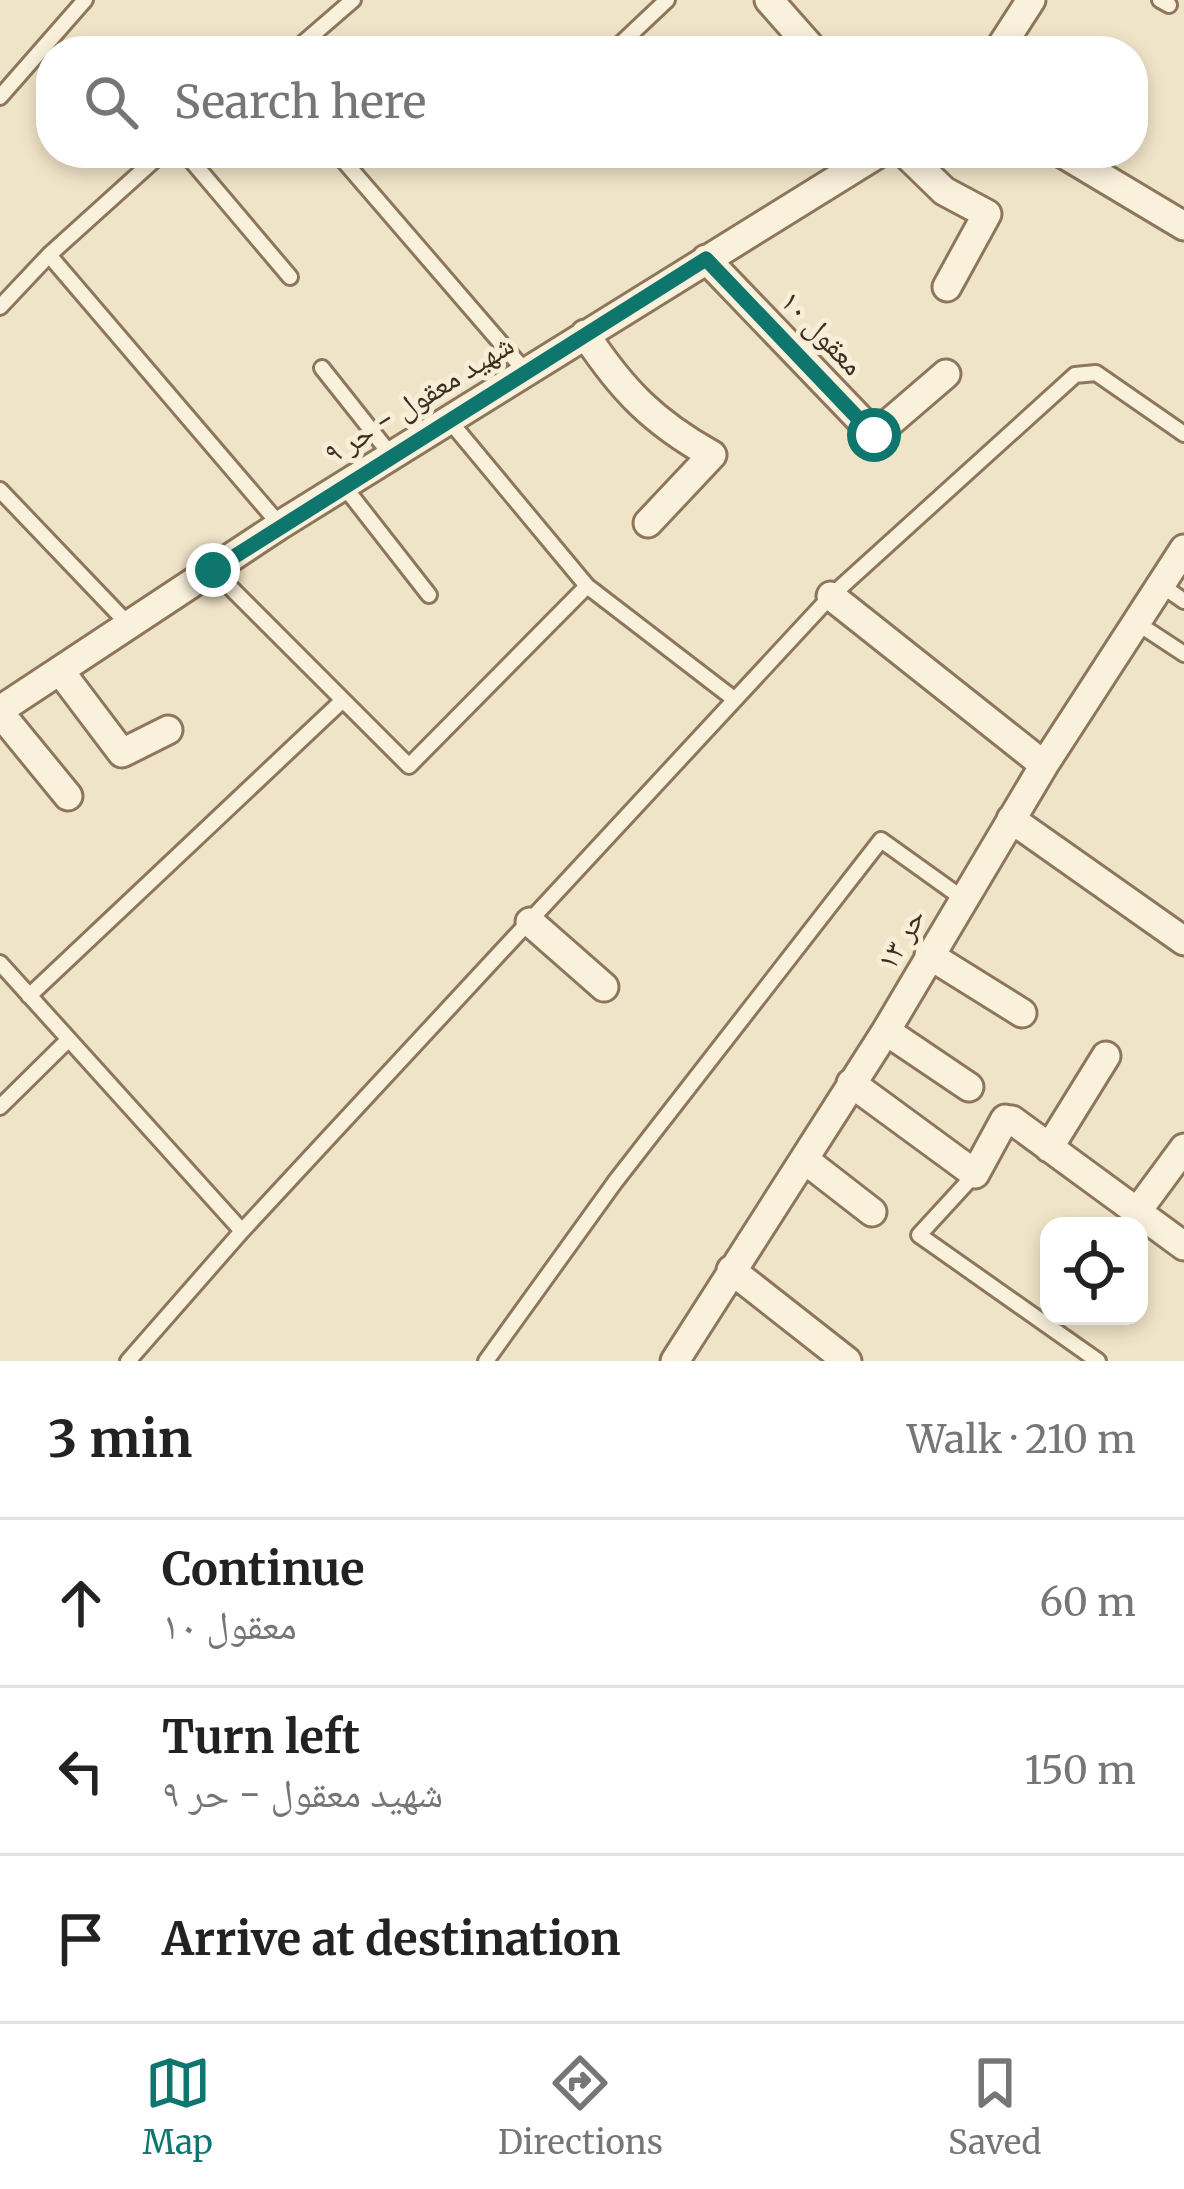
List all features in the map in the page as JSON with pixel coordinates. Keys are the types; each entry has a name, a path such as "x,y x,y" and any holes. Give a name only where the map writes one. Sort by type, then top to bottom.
{"street":[{"path":"769,0 801,36"},
{"path":"1007,36 1030,0"},
{"name":"شهید معقول - حر ۹","path":"0,711 280,525 855,168"},
{"path":"920,168 944,191 987,214 947,287"},
{"path":"1087,168 1184,226"},
{"name":"معقول ۱۰","path":"706,259 874,435 946,374"},
{"path":"585,334 617,382 664,428 712,455 648,523"},
{"name":"حر ۱۳","path":"675,1361 886,1031 1043,765 1137,623 1173,593 1184,549"},
{"path":"831,596 1043,765"},
{"path":"60,671 122,753 168,730"},
{"path":"0,711 68,796"},
{"path":"1011,819 1184,941"},
{"path":"530,922 604,987"},
{"path":"929,955 1022,1013"},
{"path":"886,1031 969,1087"},
{"path":"1048,1148 1106,1056"},
{"path":"851,1083 975,1174 1005,1119 1012,1120 1184,1246"},
{"path":"1136,1213 1184,1148"},
{"path":"805,1160 872,1212"},
{"path":"731,1270 847,1361"}],"lane":[{"path":"53,36 85,0"},
{"path":"311,36 353,0"},
{"path":"630,36 667,0"},
{"path":"0,97 36,56"},
{"path":"0,307 49,255 145,168"},
{"path":"198,168 290,277"},
{"path":"350,168 525,371"},
{"path":"49,255 280,525"},
{"path":"322,368 391,455"},
{"path":"128,1361 242,1231 831,596 1075,375 1096,373 1184,434"},
{"path":"448,419 587,586 734,699"},
{"path":"344,485 429,595"},
{"path":"0,490 130,626"},
{"path":"213,570 409,766 587,586"},
{"path":"1137,623 1184,654"},
{"path":"29,996 343,700"},
{"path":"486,1361 615,1182 881,840 962,898"},
{"path":"0,963 242,1231"},
{"path":"0,1107 67,1041"},
{"path":"975,1174 919,1235 1098,1361"}],"route":[{"path":"213,570 706,259 874,435"}]}
